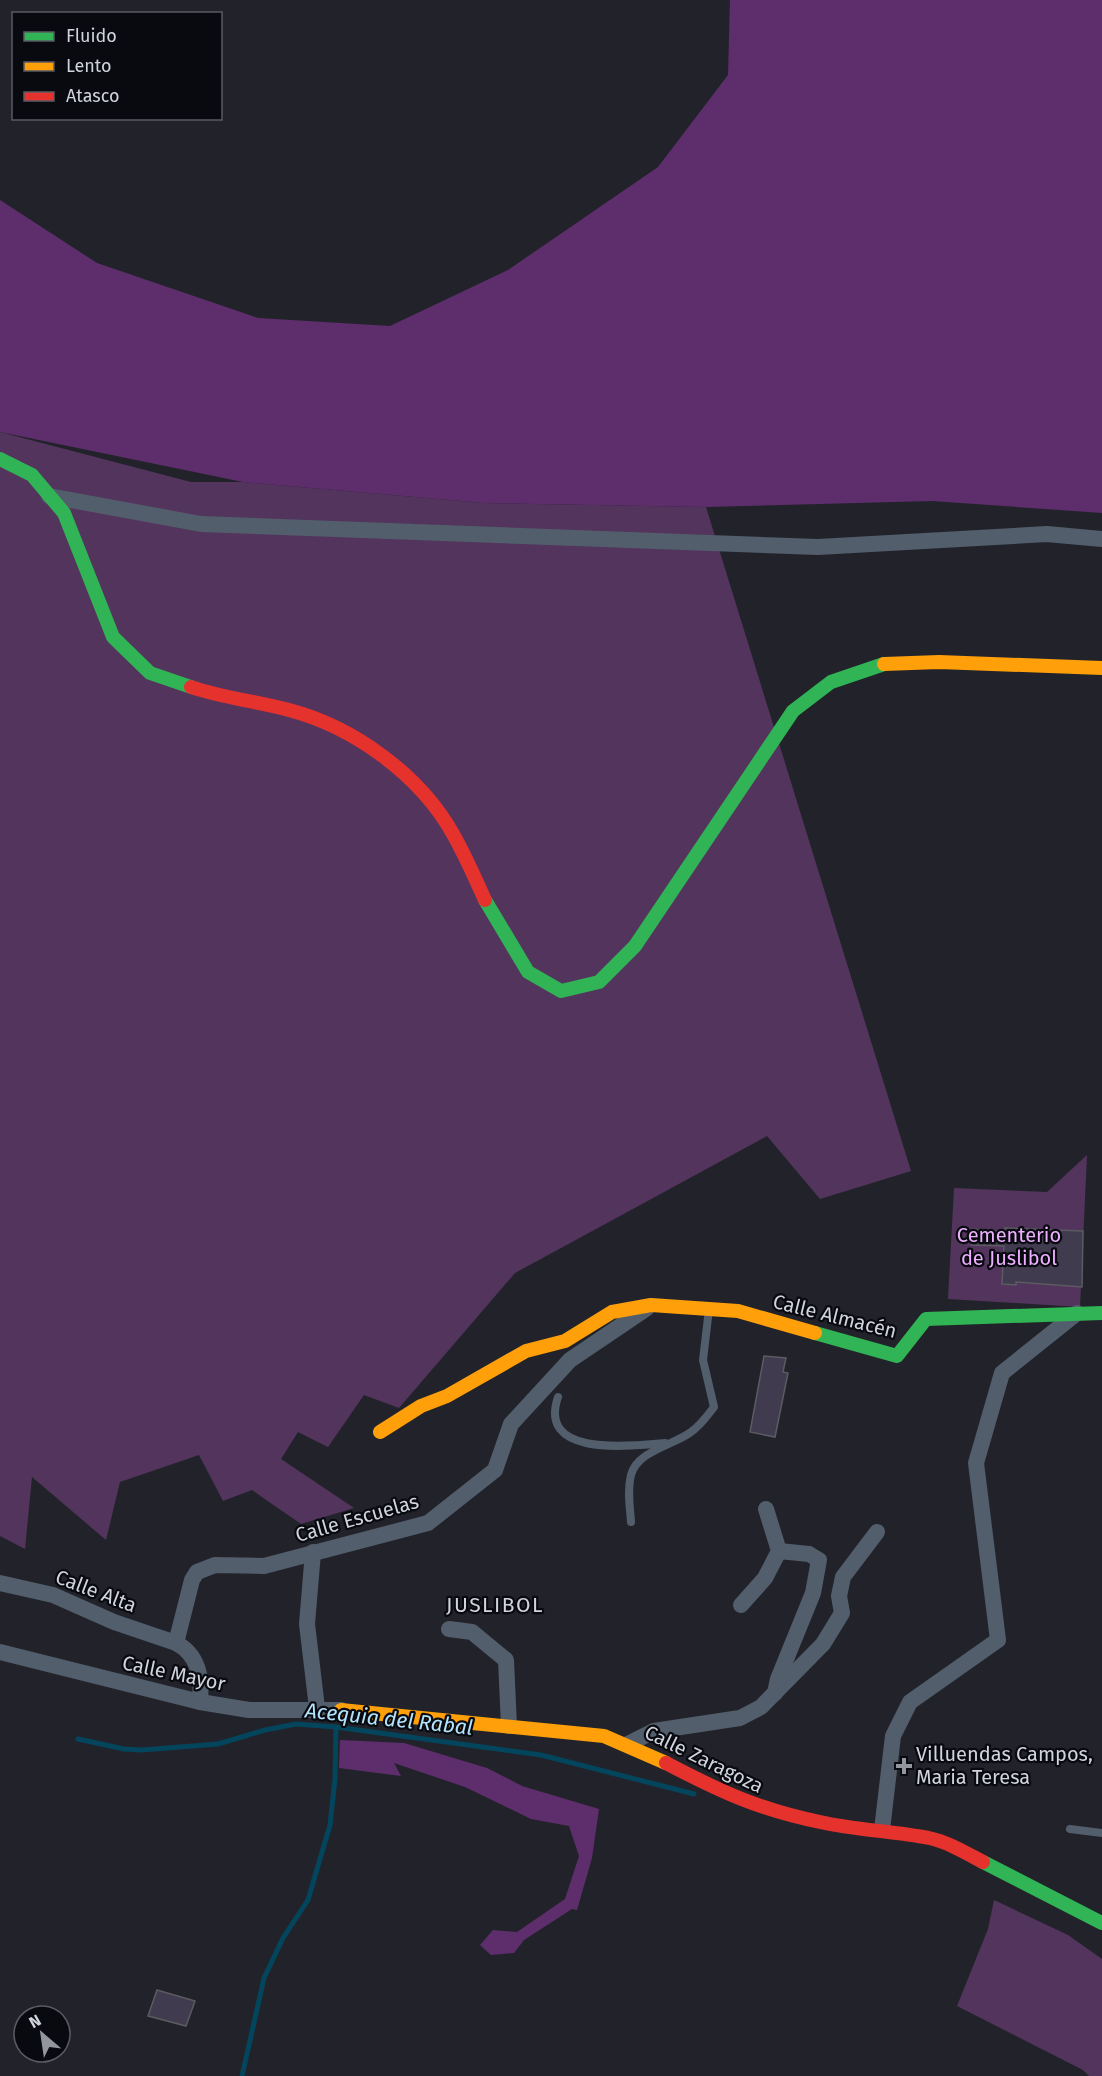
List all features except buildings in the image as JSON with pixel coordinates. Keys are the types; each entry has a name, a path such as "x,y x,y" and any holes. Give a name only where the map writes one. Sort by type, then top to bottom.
{"street":[{"path":"0,459 32,475 64,513 113,637 142,666 150,673 218,696 290,710 354,736 384,759 424,792 453,833 489,908 528,972 561,991 599,982 635,946 794,711 831,682 883,664 939,662 1102,668"},
{"path":"49,496 201,524 818,547 1047,534 1102,538"},
{"name":"Calle Almacén","path":"380,1432 421,1406 447,1396 526,1351 565,1341 612,1312 651,1305 738,1311 897,1356 926,1319 1102,1313"},
{"name":"Calle Escuelas","path":"176,1643 192,1580 197,1572 215,1565 264,1566 428,1523 495,1470 511,1424 570,1360 651,1305"},
{"path":"882,1830 893,1736 910,1702 998,1640 976,1463 1002,1374 1077,1313"},
{"path":"741,1605 765,1578 780,1551 766,1509"},
{"path":"628,1744 654,1731 748,1715 775,1695 804,1665 836,1624 842,1613 839,1596 843,1577 878,1532"},
{"path":"775,1695 778,1679 813,1593 819,1560 809,1554 780,1551"},
{"path":"313,1552 307,1624 317,1708"},
{"name":"Calle Alta","path":"0,1583 53,1594 114,1622 176,1643"},
{"path":"449,1629 472,1632 506,1660 509,1726"},
{"path":"176,1643 191,1655 198,1670 201,1683 200,1702"},
{"name":"Calle Mayor","path":"0,1652 200,1702 249,1710 317,1708 341,1710"},
{"name":"Calle Zaragoza","path":"341,1710 585,1733 628,1744 722,1793 767,1810 822,1823 882,1830 930,1838 950,1844 1102,1923"}],"lane":[{"path":"631,1522 629,1494 631,1472 638,1462 690,1433 714,1407 704,1360 709,1309"},
{"path":"558,1397 554,1416 558,1425 571,1437 592,1446 621,1448 671,1442"},
{"path":"1070,1829 1102,1833"}],"green space":[{"path":"0,432 191,482 243,482 484,503 706,507 911,1171 820,1199 767,1136 515,1273 399,1408 364,1395 328,1447 298,1432 281,1459 354,1508 301,1524 252,1490 223,1501 199,1455 120,1482 106,1540 32,1477 25,1549 0,1536"},
{"name":"Cementerio de Juslibol","path":"1087,1155 1080,1307 948,1299 954,1188 1047,1192"},
{"path":"994,1900 1068,1935 1102,1959 1102,2076 1089,2076 1083,2070 957,2006 988,1929"}],"shaded area":[{"path":"730,0 1102,0 1102,513 932,501 706,507 484,503 243,482 0,432 0,200 97,263 258,318 390,326 508,270 658,167 728,75"},
{"path":"340,1740 404,1743 487,1768 522,1786 599,1809 592,1858 577,1910 572,1909 524,1940 514,1953 491,1955 480,1945 493,1930 517,1932 565,1899 579,1856 569,1826 531,1819 465,1787 394,1763 401,1776 339,1768"}],"waterway":[{"name":"Acequia del Rabal","path":"78,1739 124,1749 142,1750 218,1744 265,1730 296,1724 336,1727 541,1755 694,1794"},
{"path":"242,2076 264,1978 283,1938 308,1900 330,1825 335,1779 336,1727"}],"traffic: fast":[{"path":"0,459 32,475 64,513 113,637 150,673 191,687"},
{"path":"485,900 528,972 561,991 599,982 635,946 793,711 831,682 884,664"},
{"path":"815,1333 897,1356 926,1319 1102,1313"},
{"path":"983,1862 1102,1923"}],"traffic: slow":[{"path":"884,664 939,662 1102,668"},
{"path":"380,1432 421,1406 447,1396 526,1351 565,1341 612,1312 651,1305 738,1311 815,1333"},
{"path":"341,1710 604,1736 666,1763"}],"traffic: jam":[{"path":"191,687 289,710 313,718 361,741 383,756 404,773 439,812 457,842 485,900"},
{"path":"666,1763 722,1791 778,1812 833,1825 929,1838 950,1845 983,1862"}],"place":[{"name":"Villuendas Campos, Maria Teresa","path":"904,1766"}],"district":[{"name":"JUSLIBOL","path":"495,1605"}]}
